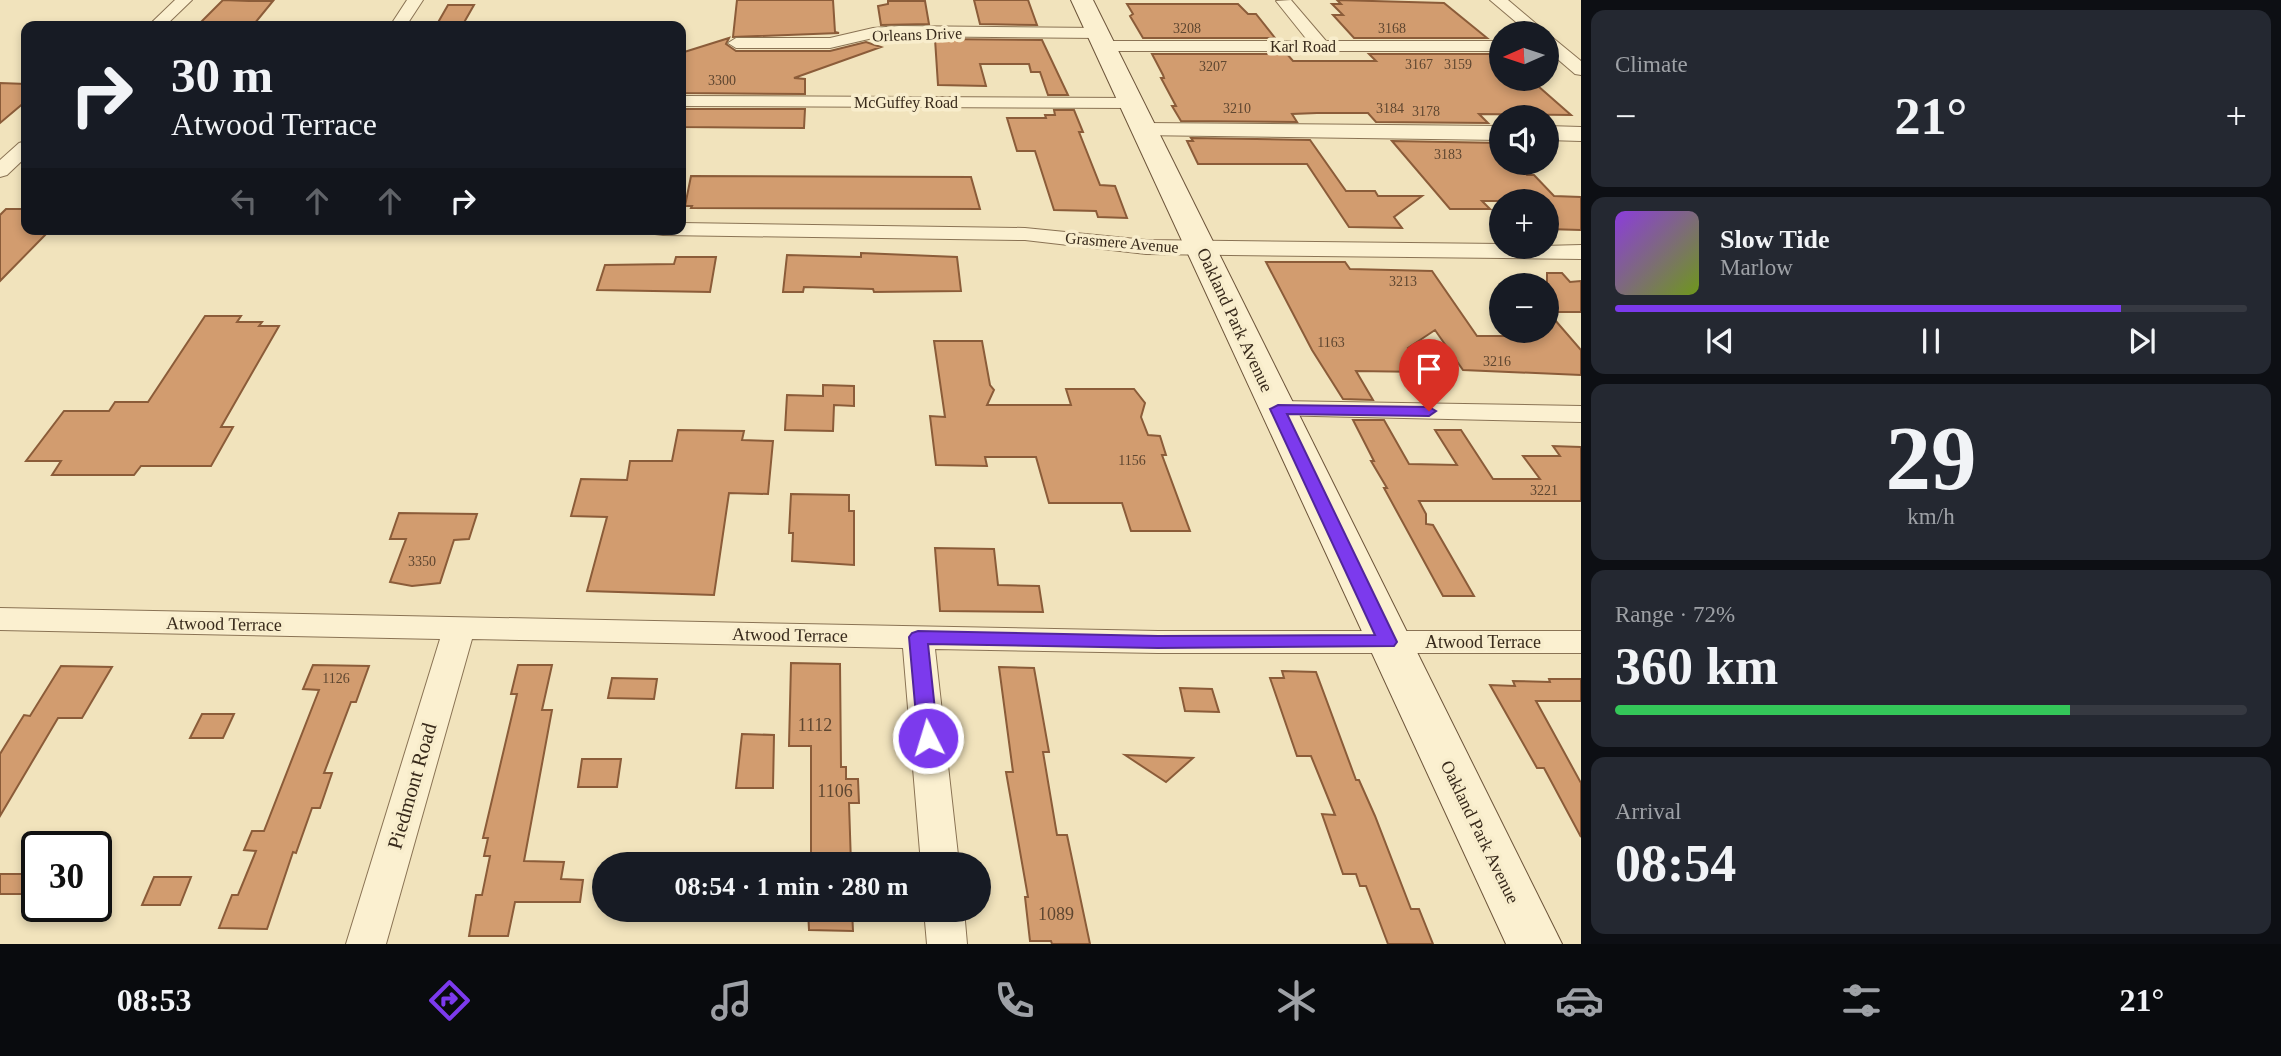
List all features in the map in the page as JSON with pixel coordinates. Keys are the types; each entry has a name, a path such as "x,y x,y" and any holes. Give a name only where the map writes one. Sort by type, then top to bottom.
{"main road":[{"name":"Oakland Park Avenue","path":"1082,0 1534,944"}],"street":[{"path":"161,21 184,0"},
{"path":"401,21 415,0"},
{"path":"1283,0 1321,46"},
{"path":"1497,0 1524,21"},
{"name":"Orleans Drive","path":"736,43 830,43 873,33 899,31 1102,39"},
{"name":"Karl Road","path":"1102,39 1321,46 1489,46"},
{"path":"1559,46 1581,47"},
{"path":"1559,53 1581,70"},
{"name":"McGuffey Road","path":"686,102 1138,116 1489,132"},
{"path":"1559,134 1581,134"},
{"path":"0,171 21,152"},
{"name":"Grasmere Avenue","path":"686,229 1013,233 1122,246 1581,252"},
{"path":"1278,409 1581,414"},
{"name":"Atwood Terrace","path":"0,620 1158,642 1581,642"},
{"name":"Piedmont Road","path":"366,944 459,628"},
{"path":"918,637 939,852"},
{"path":"945,922 947,944"}],"building":[{"path":"223,0 273,1 257,21 202,21"},
{"path":"737,0 833,0 835,32 839,33 733,37"},
{"path":"974,0 1028,0 1037,25 980,24"},
{"path":"1337,0 1444,3 1487,38 1354,38 1333,15 1343,15 1332,4 1341,4"},
{"path":"888,1 925,1 929,24 881,25 878,6 888,4"},
{"path":"1127,4 1238,4 1248,14 1256,14 1275,38 1143,38 1130,16 1133,14"},
{"path":"448,5 474,5 465,21 439,21"},
{"path":"729,38 726,44 736,51 830,51 866,42 881,47 794,78 805,79 805,94 686,93 686,51"},
{"path":"935,39 1042,40 1068,95 1048,95 1040,72 1031,72 1029,64 980,64 986,86 938,85"},
{"path":"1152,54 1287,54 1293,61 1376,61 1369,54 1489,54 1489,91 1544,91 1571,115 1559,115 1559,105 1489,105 1489,114 1479,114 1488,123 1376,122 1368,113 1292,114 1297,122 1181,121 1161,78 1164,78"},
{"path":"0,83 21,84 21,105 0,123"},
{"path":"686,109 805,109 804,128 686,127"},
{"path":"1054,110 1074,110 1083,132 1079,132 1100,185 1115,186 1127,218 1098,217 1096,211 1054,210 1035,151 1017,151 1007,118 1046,118 1045,115 1055,115"},
{"path":"1191,138 1310,140 1346,191 1375,191 1378,196 1422,196 1394,217 1402,228 1349,227 1307,164 1198,164 1187,141 1193,141"},
{"path":"1392,141 1489,143 1489,175 1534,175 1547,189 1489,189 1489,201 1482,201 1489,209 1450,209"},
{"path":"691,176 971,177 980,209 691,208 692,206 686,206"},
{"path":"1559,196 1581,197 1581,230 1559,229"},
{"path":"6,209 21,209 21,235 45,235 0,281 0,215"},
{"path":"861,253 957,257 961,291 874,292 873,289 804,287 803,292 783,292 787,255 861,257"},
{"path":"676,257 716,257 710,292 597,290 605,265 674,264"},
{"path":"1266,262 1345,262 1350,269 1432,271 1477,336 1489,336 1489,343 1559,343 1559,325 1581,350 1581,375 1463,370 1435,330 1408,348 1423,372 1356,371 1373,400 1343,399 1312,350"},
{"path":"1559,273 1570,282 1581,281 1581,312 1559,312"},
{"path":"205,316 241,316 237,322 262,322 259,326 279,326 221,427 233,427 211,466 141,466 134,475 52,475 61,461 26,461 64,411 109,411 115,402 148,402"},
{"path":"934,341 982,341 990,385 994,390 987,405 1071,405 1066,389 1134,389 1145,403 1141,417 1148,435 1160,436 1166,455 1162,455 1190,531 1131,531 1122,503 1049,503 1036,457 985,457 987,466 936,465 930,416 945,417"},
{"path":"823,385 854,386 854,406 834,405 833,431 785,430 787,395 823,396"},
{"path":"1353,420 1384,420 1409,464 1457,465 1435,430 1461,430 1493,479 1540,479 1523,456 1560,456 1553,446 1581,447 1581,501 1419,501 1426,514 1426,524 1433,525 1474,596 1443,596 1384,488 1387,488 1371,461 1374,461"},
{"path":"678,430 744,431 742,440 773,441 768,494 729,493 714,595 587,591 607,517 571,516 581,479 627,480 630,461 672,461"},
{"path":"791,494 849,495 849,511 854,511 854,565 792,561 793,533 789,533"},
{"path":"399,513 477,514 469,539 454,540 440,583 412,586 390,582 406,539 390,539"},
{"path":"935,548 994,549 998,585 1039,586 1043,612 940,611"},
{"path":"791,663 840,664 841,767 846,767 846,779 858,779 859,803 849,803 851,852 811,852 811,746 789,746"},
{"path":"313,665 369,666 356,702 351,702 324,773 332,773 320,808 312,808 296,853 293,852 267,929 219,928 232,895 238,895 256,851 244,850 252,831 264,831 319,690 303,689"},
{"path":"518,665 552,665 542,710 552,710 524,861 564,862 561,879 583,880 580,902 515,902 508,936 469,936 476,895 482,895 490,856 484,856 488,838 483,838 517,694 511,694"},
{"path":"61,666 112,667 82,718 58,718 0,816 0,754 24,715 30,716"},
{"path":"999,667 1034,668 1049,752 1043,752 1057,835 1067,835 1090,944 1030,941 1025,897 1028,897 1006,772 1013,772"},
{"path":"1282,671 1316,672 1356,780 1359,780 1375,816 1411,909 1419,909 1433,944 1388,944 1366,886 1360,886 1356,874 1343,874 1322,814 1335,815 1311,756 1297,756 1270,678 1284,678"},
{"path":"612,678 657,679 654,699 608,698"},
{"path":"1549,679 1581,679 1581,701 1536,701 1581,783 1581,837 1544,768 1537,768 1490,685 1515,686 1513,681 1550,682"},
{"path":"1180,688 1212,689 1219,712 1185,711"},
{"path":"202,714 234,714 223,738 190,738"},
{"path":"742,734 774,735 773,788 736,788"},
{"path":"1125,755 1193,758 1166,782"},
{"path":"582,759 621,759 617,787 578,787"},
{"path":"0,874 21,874 21,894 0,894"},
{"path":"154,877 191,877 180,905 142,905"},
{"path":"809,922 853,922 853,931 809,930"}],"route":[{"path":"928,738 918,637 1158,642 1388,642 1278,409 1429,411"}]}
